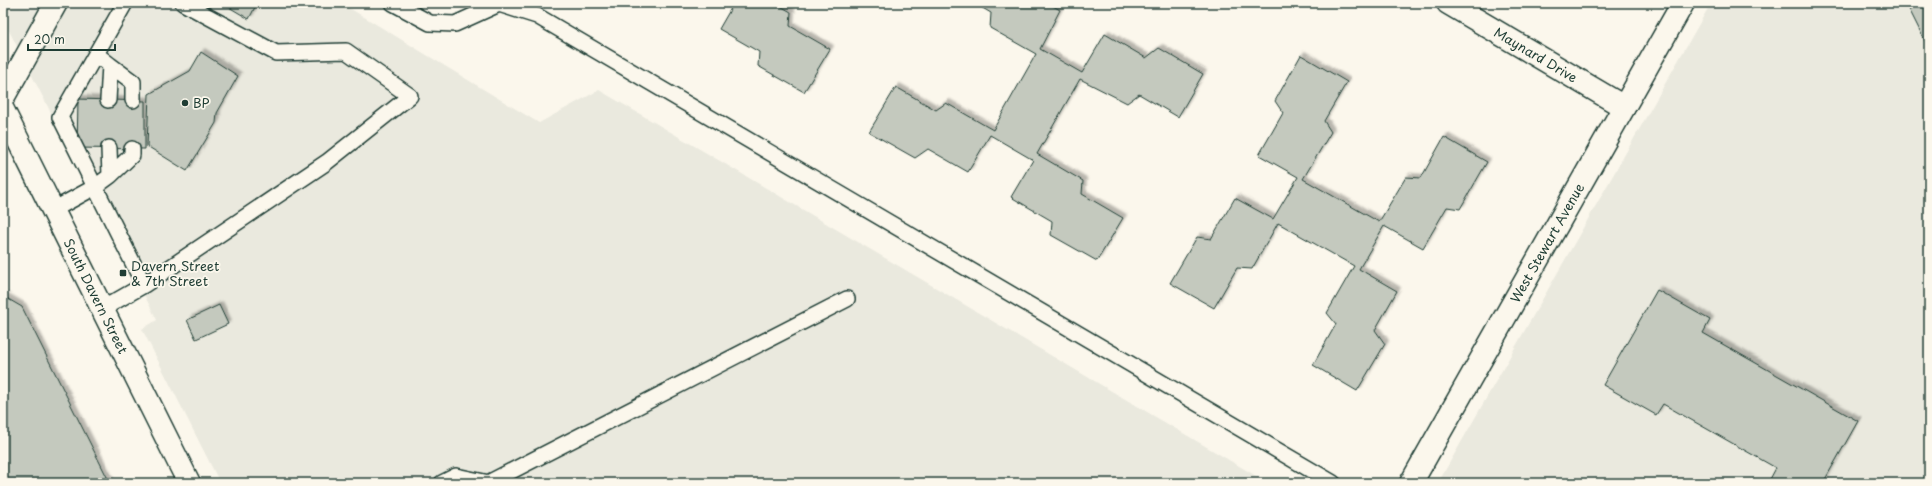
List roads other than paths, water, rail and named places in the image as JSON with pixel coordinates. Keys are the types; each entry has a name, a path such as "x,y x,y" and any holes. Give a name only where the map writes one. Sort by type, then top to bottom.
{"street":[{"path":"3,98 56,3"},
{"name":"Maynard Drive","path":"1448,3 1624,108"},
{"name":"West Stewart Avenue","path":"1411,483 1683,3"},
{"name":"South Davern Street","path":"3,110 190,483"}],"lane":[{"path":"125,3 60,117 144,285"},
{"path":"102,309 144,285 327,162 410,96 346,51 276,53 183,3"},
{"path":"393,3 430,23 455,24 499,4 537,16 1333,483"},
{"path":"96,54 133,82 132,100"},
{"path":"108,100 110,65"},
{"path":"109,148 110,176"},
{"path":"53,210 95,187 110,176 132,155 132,149"},
{"path":"442,483 456,476 489,483 847,299"}],"place":[{"name":"BP","path":"185,103"},
{"name":"Davern Street & 7th Street","path":"123,273"}]}
